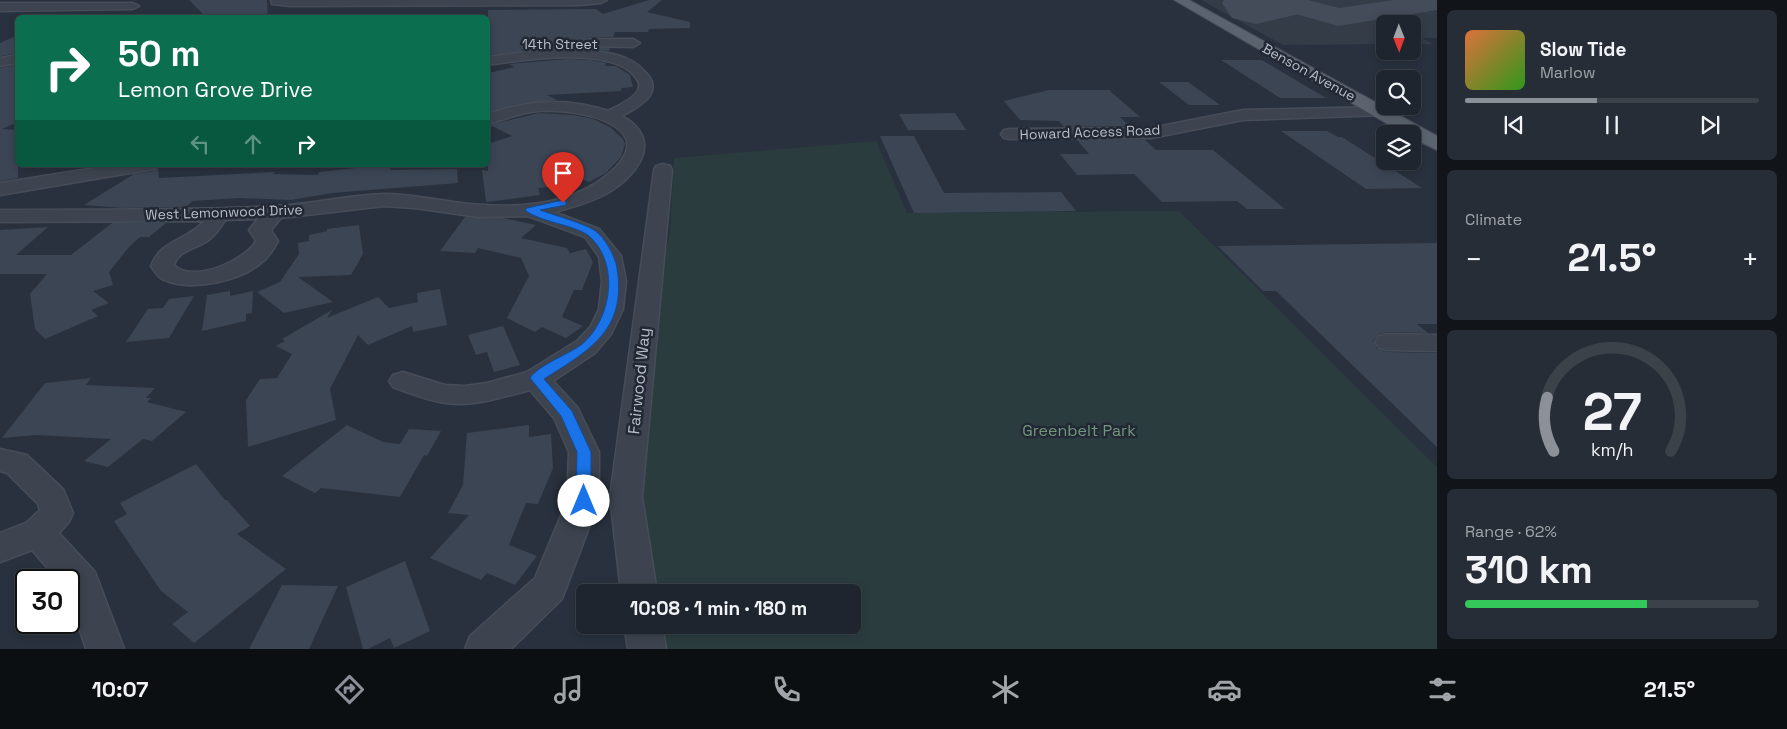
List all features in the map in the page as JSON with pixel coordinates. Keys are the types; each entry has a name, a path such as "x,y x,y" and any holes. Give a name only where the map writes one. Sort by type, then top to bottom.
{"main road":[{"name":"Benson Avenue","path":"1180,0 1376,110"},
{"name":"Benson Avenue","path":"1384,115 1437,144"}],"street":[{"path":"276,1 600,0"},
{"path":"391,15 406,1"},
{"path":"0,7 133,6"},
{"name":"14th Street","path":"507,44 634,43"},
{"path":"0,48 15,48"},
{"path":"490,61 532,54 575,53 602,56 626,63 641,73 647,81 644,94 636,102 610,116 578,108 547,106 517,109 490,118"},
{"path":"0,62 15,60"},
{"name":"Howard Access Road","path":"1010,134 1151,133 1243,115 1376,112"},
{"name":"West Lemonwood Drive","path":"0,216 275,212 381,200 403,200 463,210 530,210 563,203 596,191 620,176 634,158 637,146 634,135 626,126 610,116"},
{"path":"0,188 135,167"},
{"name":"Fairwood Way","path":"638,584 626,497 663,170"},
{"path":"403,381 444,394 465,395 487,392 536,378 586,347 602,329 611,309 614,281 610,256 592,233 530,210"},
{"path":"220,213 202,235 174,248 164,259 162,266 170,274 186,278 214,276 231,272 247,264 265,250 267,241 260,230 275,212"},
{"path":"1388,342 1437,343"},
{"path":"484,649 549,588 584,501 584,452 567,414 536,378"},
{"path":"0,460 16,463 52,498 57,513 38,533 0,548"},
{"path":"38,533 82,583 105,649"},
{"path":"645,634 647,649"}],"shaded area":[{"path":"1201,0 1437,0 1437,38 1422,38 1433,44 1421,44 1421,15 1376,15 1376,44 1283,45"}],"green space":[{"name":"Greenbelt Park","path":"876,141 907,213 1179,211 1437,467 1437,649 667,649 664,634 861,634 861,584 654,584 644,532 643,460 664,258 670,233 674,158"}],"building":[{"path":"189,0 267,0 268,15 204,15"},
{"path":"649,0 662,0 647,12 690,22 690,28 649,29 648,32 615,32 613,37 588,37 579,43 583,48 610,48 609,51 571,47 492,55 490,54 490,15 488,15 488,10 596,9 603,14"},
{"path":"15,36 15,54 0,56 0,43"},
{"path":"568,59 591,60 606,63 605,66 616,66 630,75 633,87 621,88 622,91 547,95 557,100 517,104 490,111 490,73 514,67 509,64"},
{"path":"1221,60 1262,60 1326,98 1280,98"},
{"path":"15,66 15,123 2,129 15,130 15,167 18,167 18,178 0,181 0,68"},
{"path":"1159,82 1188,82 1220,105 1189,105"},
{"path":"1049,90 1109,90 1140,117 1120,117 1130,126 1064,127 1059,121 1020,120 1004,101"},
{"path":"539,113 574,115 593,119 610,127 623,139 625,144 621,157 606,173 589,182 545,165 549,187 538,188 540,195 486,202 482,170 488,171 488,167 490,167 490,143 512,136 490,125"},
{"path":"955,113 966,130 908,130 899,114"},
{"path":"1281,131 1327,131 1342,137 1376,159 1376,170 1394,170 1422,188 1366,189"},
{"path":"880,136 914,136 944,193 1061,192 1076,211 914,213"},
{"path":"1077,140 1145,140 1156,150 1213,150 1285,209 1247,209 1237,201 1162,202 1134,174 1077,175 1060,154 1089,154"},
{"path":"158,167 159,178 275,172 273,174 318,175 319,172 365,167 391,167 390,170 457,169 458,183 332,193 291,200 239,198 193,201 185,207 124,208 84,205 134,174 154,171"},
{"path":"465,217 503,218 536,225 521,238 567,248 570,253 586,249 593,262 582,290 574,290 562,317 583,326 566,338 542,327 535,332 507,318 529,276 521,258 478,248 475,253 440,251"},
{"path":"112,223 166,223 149,237 140,237 129,247 109,272 113,285 93,291 109,303 91,310 98,316 45,339 35,329 30,294 47,274 0,274 0,230 48,227 16,255 71,255"},
{"path":"359,225 363,254 351,275 298,277 333,302 284,313 257,292 280,282 299,254 298,243 309,241 309,235 327,231 327,229"},
{"path":"1437,243 1437,324 1417,324 1428,333 1388,332 1379,334 1373,341 1377,349 1388,352 1437,353 1437,447 1276,291 1263,291 1218,246"},
{"path":"440,289 447,325 413,332 412,326 368,345 358,335 330,389 336,420 248,447 246,400 260,379 277,378 292,354 276,346 285,341 282,339 332,310 327,318 378,297 389,308 418,302 417,293"},
{"path":"230,291 230,296 253,291 252,313 246,314 246,321 202,331 207,295"},
{"path":"194,296 169,338 126,342 148,309 163,308 169,299"},
{"path":"503,326 520,365 494,372 487,352 476,355 468,335"},
{"path":"91,378 86,385 155,388 146,398 151,398 147,402 186,412 152,441 143,439 108,467 84,461 111,439 37,435 2,438 45,383"},
{"path":"347,425 383,442 400,444 409,429 441,431 427,456 424,455 400,497 321,488 315,493 282,476"},
{"path":"529,425 529,437 551,434 553,468 538,504 526,503 509,545 537,556 515,585 487,573 481,580 430,558 469,515 448,513 463,485 467,433"},
{"path":"196,464 225,500 250,526 237,534 286,569 194,643 172,624 188,612 161,591 114,521 127,514 120,503"},
{"path":"405,561 430,631 394,648 390,638 368,649 363,649 346,587"},
{"path":"282,585 338,586 309,649 249,649"}],"taxiway":[{"path":"1277,0 1338,17 1437,2"}],"runway":[{"path":"1256,3 1275,0"}],"route":[{"path":"563,203 530,210 592,233 610,256 614,281 611,309 602,329 586,347 536,378 567,414 584,452 584,501"}]}
